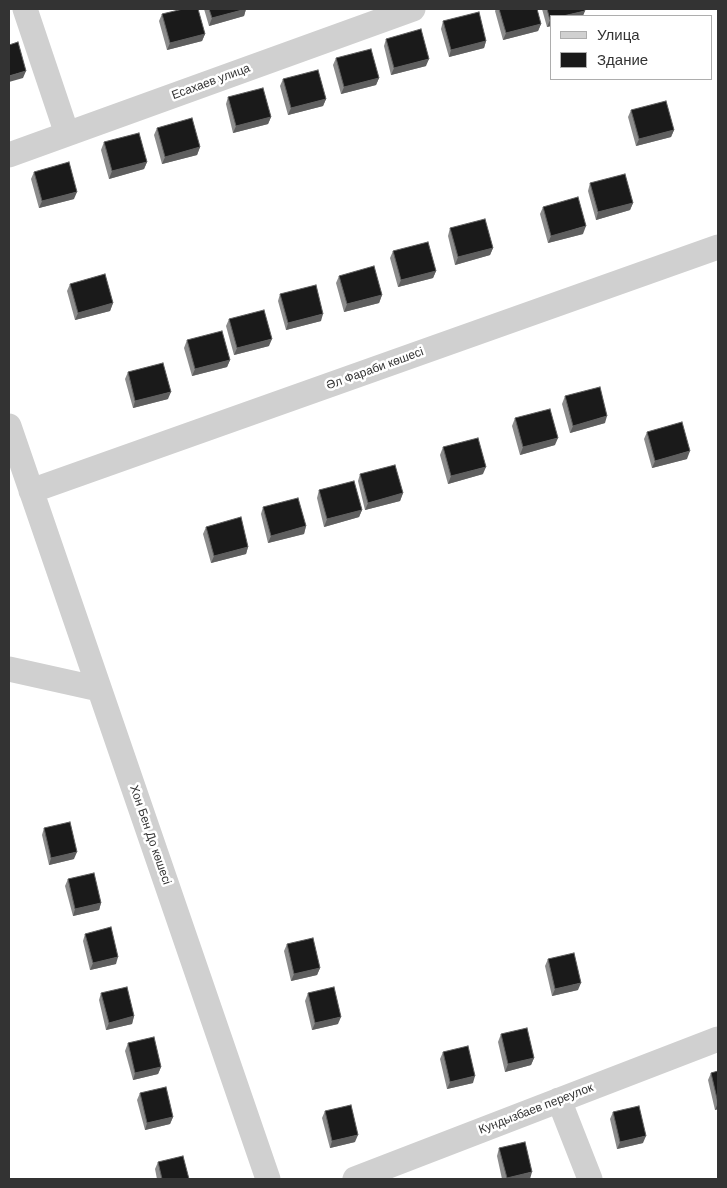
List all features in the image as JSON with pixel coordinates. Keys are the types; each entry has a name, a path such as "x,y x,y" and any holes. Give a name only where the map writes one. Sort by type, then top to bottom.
{"street":[{"path":"25,9 67,134"},
{"name":"Есахаев улица","path":"9,155 413,9"},
{"name":"Әл Фараби көшесі","path":"31,491 718,247"},
{"name":"Хон Бен До көшесі","path":"9,426 268,1179"},
{"path":"9,669 99,688"},
{"name":"Кундызбаев переулок","path":"355,1179 718,1039"},
{"path":"559,1100 590,1179"}],"building":[{"path":"183,9 198,9 205,34 170,43 162,14"},
{"path":"209,9 246,9 212,18"},
{"path":"499,9 537,9 541,24 506,33"},
{"path":"547,9 584,9 585,11 567,15 550,15 550,20"},
{"path":"479,12 486,41 451,50 443,21"},
{"path":"421,29 429,59 394,68 386,39"},
{"path":"18,42 26,71 9,76 9,45"},
{"path":"371,49 379,78 344,87 336,58"},
{"path":"318,70 326,99 291,108 283,79"},
{"path":"263,88 271,117 236,126 228,97"},
{"path":"666,101 674,130 639,139 631,110"},
{"path":"192,118 200,147 165,157 157,128"},
{"path":"139,133 147,162 112,171 104,142"},
{"path":"69,162 77,192 42,201 34,172"},
{"path":"625,174 633,203 598,212 590,183"},
{"path":"578,197 586,226 551,236 543,207"},
{"path":"485,219 493,248 458,257 450,228"},
{"path":"428,242 436,271 401,280 393,251"},
{"path":"374,266 382,295 347,304 339,276"},
{"path":"105,274 113,303 78,313 70,284"},
{"path":"316,285 323,314 288,323 280,294"},
{"path":"264,310 272,339 237,348 229,319"},
{"path":"222,331 230,360 195,369 187,340"},
{"path":"163,363 171,392 135,401 128,372"},
{"path":"600,387 607,416 573,426 565,396"},
{"path":"550,409 558,438 523,447 515,418"},
{"path":"682,422 690,451 655,461 647,432"},
{"path":"478,438 486,467 451,476 443,447"},
{"path":"395,465 403,493 368,503 360,474"},
{"path":"354,481 362,510 327,519 319,490"},
{"path":"298,498 306,526 271,536 263,507"},
{"path":"241,517 248,547 214,556 206,527"},
{"path":"70,822 77,852 51,858 44,828"},
{"path":"94,873 101,903 75,909 68,879"},
{"path":"111,927 118,957 93,963 85,934"},
{"path":"313,938 320,968 294,974 287,944"},
{"path":"574,953 581,983 555,989 548,959"},
{"path":"127,987 134,1016 109,1023 101,993"},
{"path":"334,987 341,1017 315,1023 308,993"},
{"path":"527,1028 534,1058 508,1064 501,1034"},
{"path":"154,1037 161,1067 135,1073 128,1043"},
{"path":"468,1046 475,1076 450,1082 443,1052"},
{"path":"718,1071 718,1103 711,1073"},
{"path":"166,1087 173,1117 147,1123 140,1093"},
{"path":"351,1105 358,1135 332,1141 325,1111"},
{"path":"639,1106 646,1136 620,1142 613,1112"},
{"path":"525,1142 532,1172 507,1178 499,1148"},
{"path":"183,1156 189,1179 162,1179 158,1162"}]}
